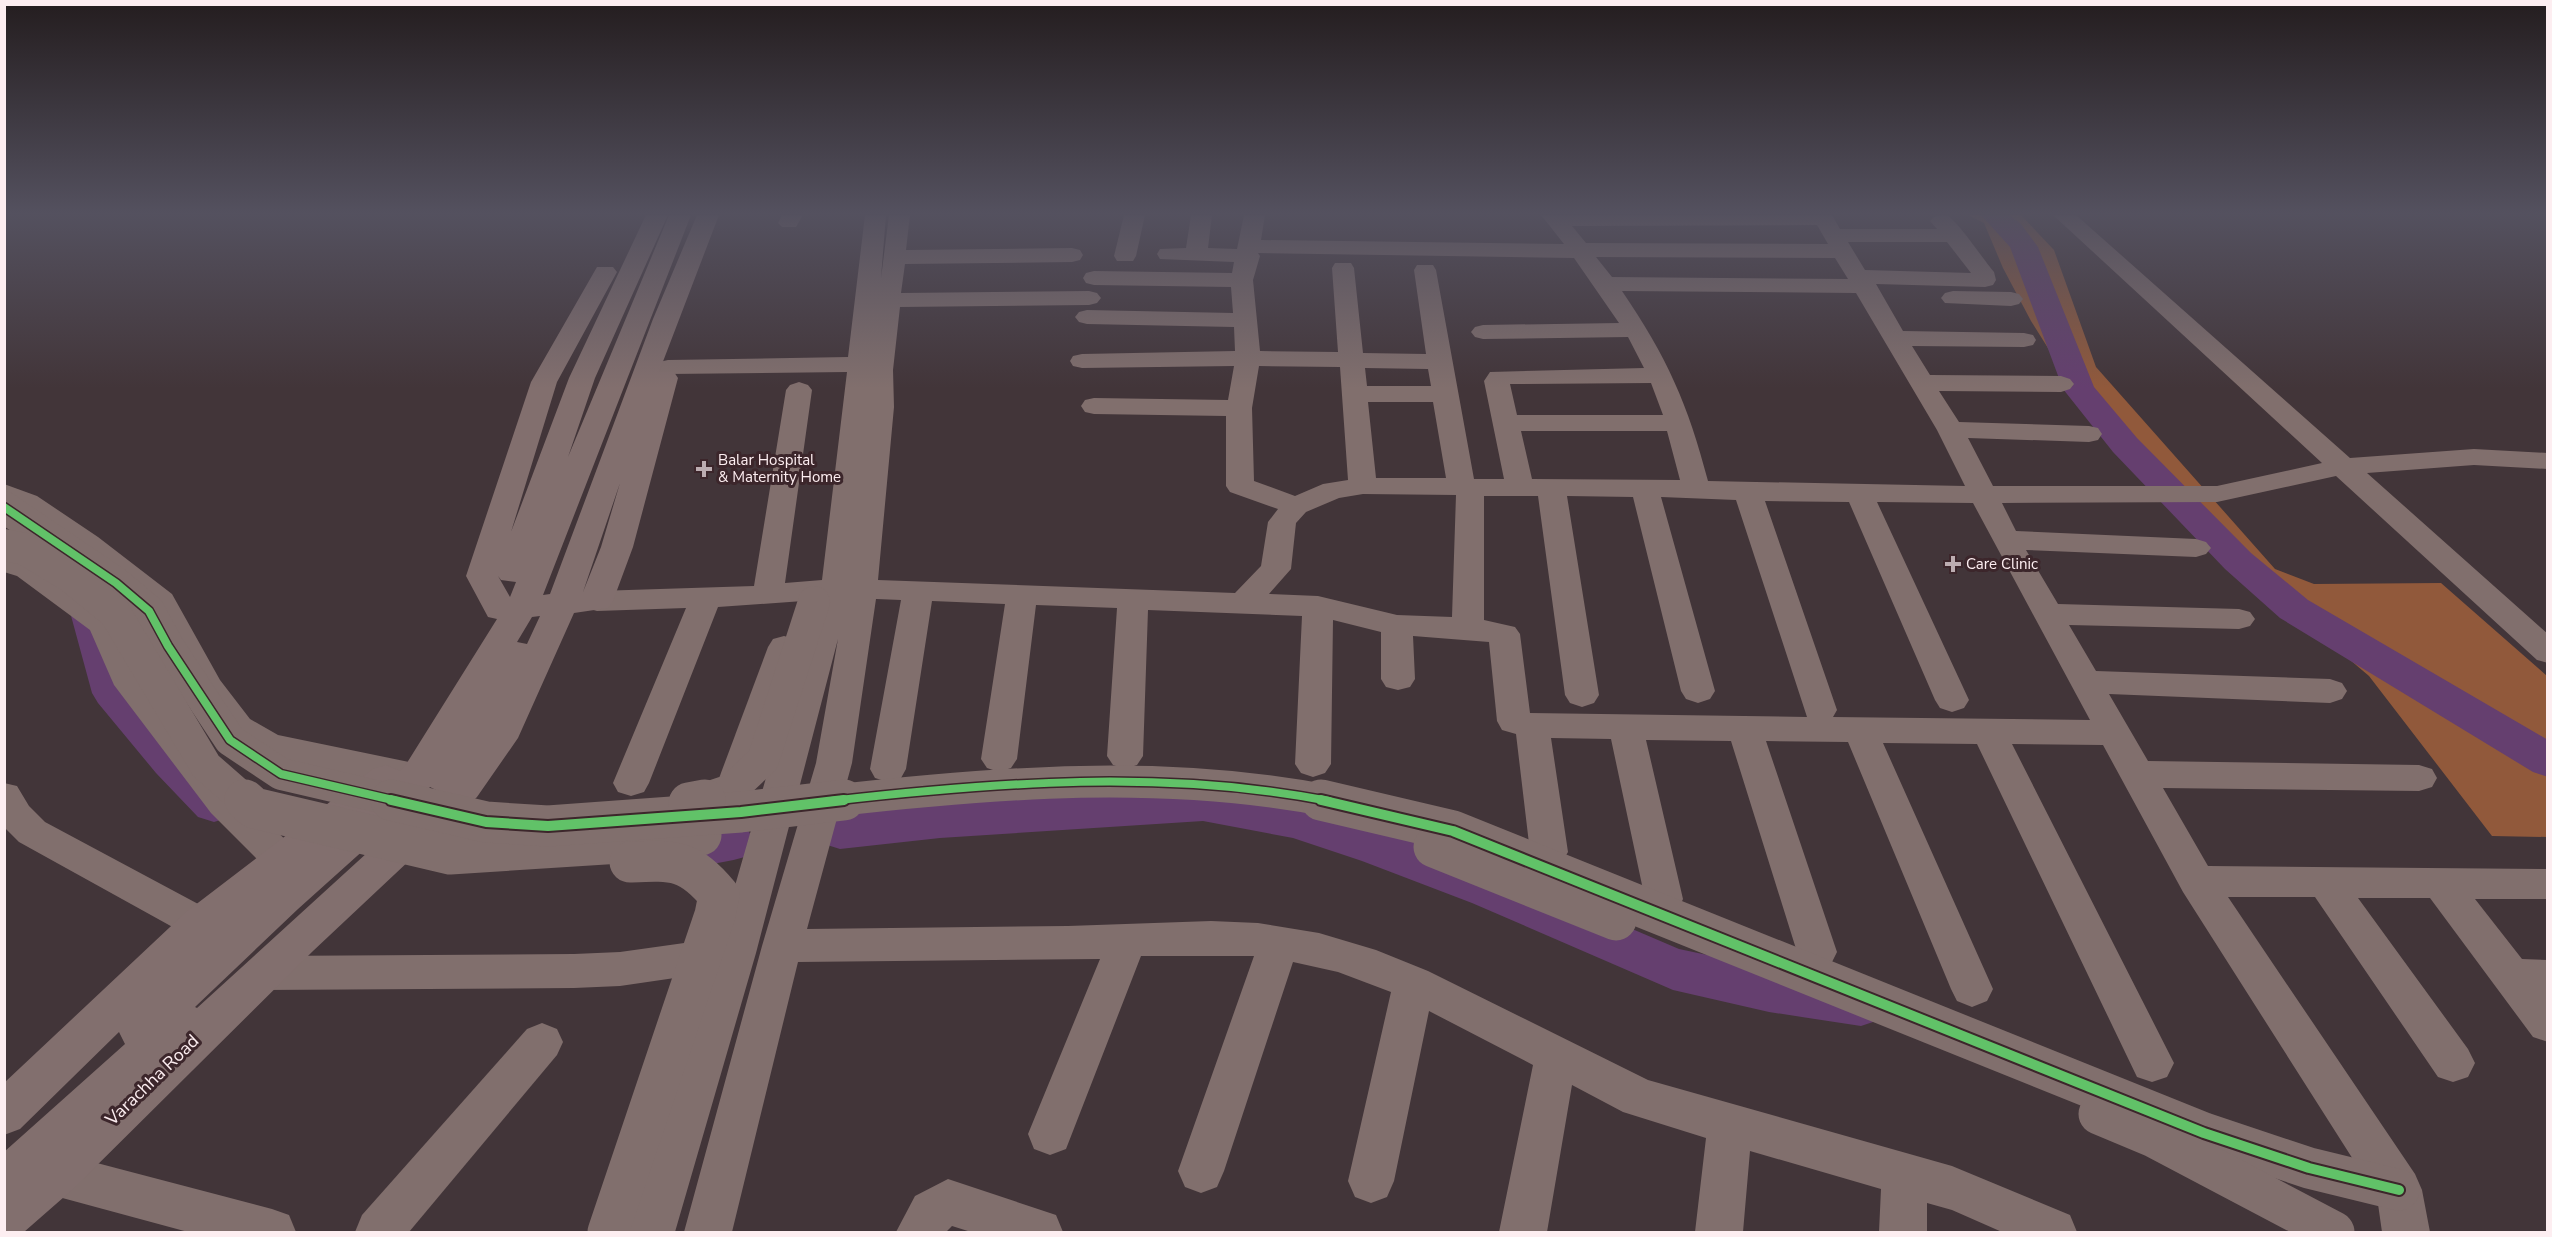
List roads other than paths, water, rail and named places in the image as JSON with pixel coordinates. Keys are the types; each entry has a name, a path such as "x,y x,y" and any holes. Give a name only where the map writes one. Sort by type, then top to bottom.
{"main road":[{"path":"545,604 482,576 544,382 584,314 605,273"},
{"path":"545,604 582,378 630,273"},
{"path":"545,604 660,273"},
{"path":"4,1155 284,897 412,785 545,604 632,364 671,273"},
{"path":"4,1184 450,774 545,604 684,273"},
{"path":"4,1114 201,924 396,771 545,604 617,547 668,367 699,273"},
{"name":"Varachha Road","path":"4,1218 55,1174 298,939 464,787 500,738 545,604"}],"street":[{"path":"708,1233 782,946 834,764 827,593 869,273"},
{"path":"651,1233 736,953 827,593 881,407 880,370 893,273"},
{"path":"1244,273 1242,280 1248,358 1239,408 1240,486 1296,506"},
{"path":"1344,273 1354,361 1363,486"},
{"path":"1425,273 1439,363 1466,487 1468,628"},
{"path":"1596,273 1635,330 1660,375 1678,423 1696,489"},
{"path":"1857,273 1950,430 2006,540 2197,881 2402,1211"},
{"path":"1604,284 1866,286 1985,280 1986,276 1983,273"},
{"path":"2127,273 2547,652"},
{"path":"890,300 1090,298 1242,280"},
{"path":"1866,286 2011,299"},
{"path":"1090,298 1246,320"},
{"path":"1483,332 1635,330"},
{"path":"1895,338 2024,340"},
{"path":"1082,361 1248,358 1439,363"},
{"path":"668,367 859,364"},
{"path":"1520,487 1497,381 1499,377 1660,375"},
{"path":"1923,383 2061,384"},
{"path":"768,595 799,390"},
{"path":"1356,394 1446,394"},
{"path":"1094,406 1239,408"},
{"path":"1506,423 1678,423"},
{"path":"1950,430 2089,434"},
{"path":"1242,604 1276,568 1282,522 1296,506 1333,490 1363,486 1696,489 1748,492 1984,495 2217,495 2342,466 2474,457 2547,461"},
{"path":"1551,487 1582,695"},
{"path":"1645,489 1698,691"},
{"path":"4,492 27,502 88,543 161,601 207,686 238,728 268,745 326,759 396,771"},
{"path":"1748,492 1820,710"},
{"path":"1859,493 1952,700"},
{"path":"4,507 116,583 148,611 168,646 230,740 281,774 486,822 548,826 741,812 934,789 1130,780 1271,790 1343,804 1454,831 2204,1133 2309,1168 2402,1211"},
{"path":"2006,540 2196,548"},
{"path":"4,545 25,549 70,577 115,613 206,766 254,808 450,854 652,841 838,816 1133,798 1280,806 1446,851 1904,1034 2154,1137 2334,1233"},
{"path":"4,562 28,569 103,624 126,677 224,803 282,860"},
{"path":"545,604 827,593 1022,593 1318,606 1397,625 1468,628 1504,634 1514,721 1532,726 1859,728 2113,733"},
{"path":"733,789 827,593"},
{"path":"486,822 508,812 632,808 689,803 722,797 747,780 763,760 827,593"},
{"path":"888,769 918,593"},
{"path":"999,759 1022,593"},
{"path":"631,783 706,597"},
{"path":"1125,756 1133,599"},
{"path":"1312,764 1318,606"},
{"path":"2048,614 2239,619"},
{"path":"1397,625 1398,679"},
{"path":"2087,682 2330,691"},
{"path":"1532,726 1549,852"},
{"path":"1626,727 1664,899"},
{"path":"1744,727 1817,952"},
{"path":"1859,728 1972,989"},
{"path":"1989,732 2152,1063"},
{"path":"2138,774 2419,778"},
{"path":"4,796 16,816 32,832 201,924"},
{"path":"450,854 468,868 683,861 706,879 719,895 715,915 608,1233"},
{"path":"2197,881 2442,885 2547,884"},
{"path":"2325,882 2453,1063"},
{"path":"2442,885 2530,977 2547,1024"},
{"path":"782,946 1127,942 1219,938 1279,943 1337,953 1379,967 1414,983 1556,1055 1611,1086 1639,1098 1904,1174 1983,1200 2053,1233"},
{"path":"1050,1134 1127,942"},
{"path":"1201,1171 1279,943"},
{"path":"263,973 573,971 620,969 736,953"},
{"path":"1371,1181 1414,983"},
{"path":"379,1233 542,1042"},
{"path":"1523,1233 1556,1055"},
{"path":"1719,1233 1730,1123"},
{"path":"55,1174 219,1226 272,1233"},
{"path":"1903,1233 1904,1174"},
{"path":"920,1233 932,1212 948,1202 1039,1233"}],"waterway":[{"path":"2034,273 2079,389 2125,445 2238,561 2294,609 2548,761"},
{"path":"89,612 113,693 171,762 214,805"},
{"path":"840,831 940,821 1203,804 1294,821 1378,848 1489,889 1673,969 1769,990 1861,1004"},
{"path":"665,848 732,843"}],"place":[{"name":"Balar Hospital & Maternity Home","path":"704,469"},
{"name":"Care Clinic","path":"1953,564"}]}
